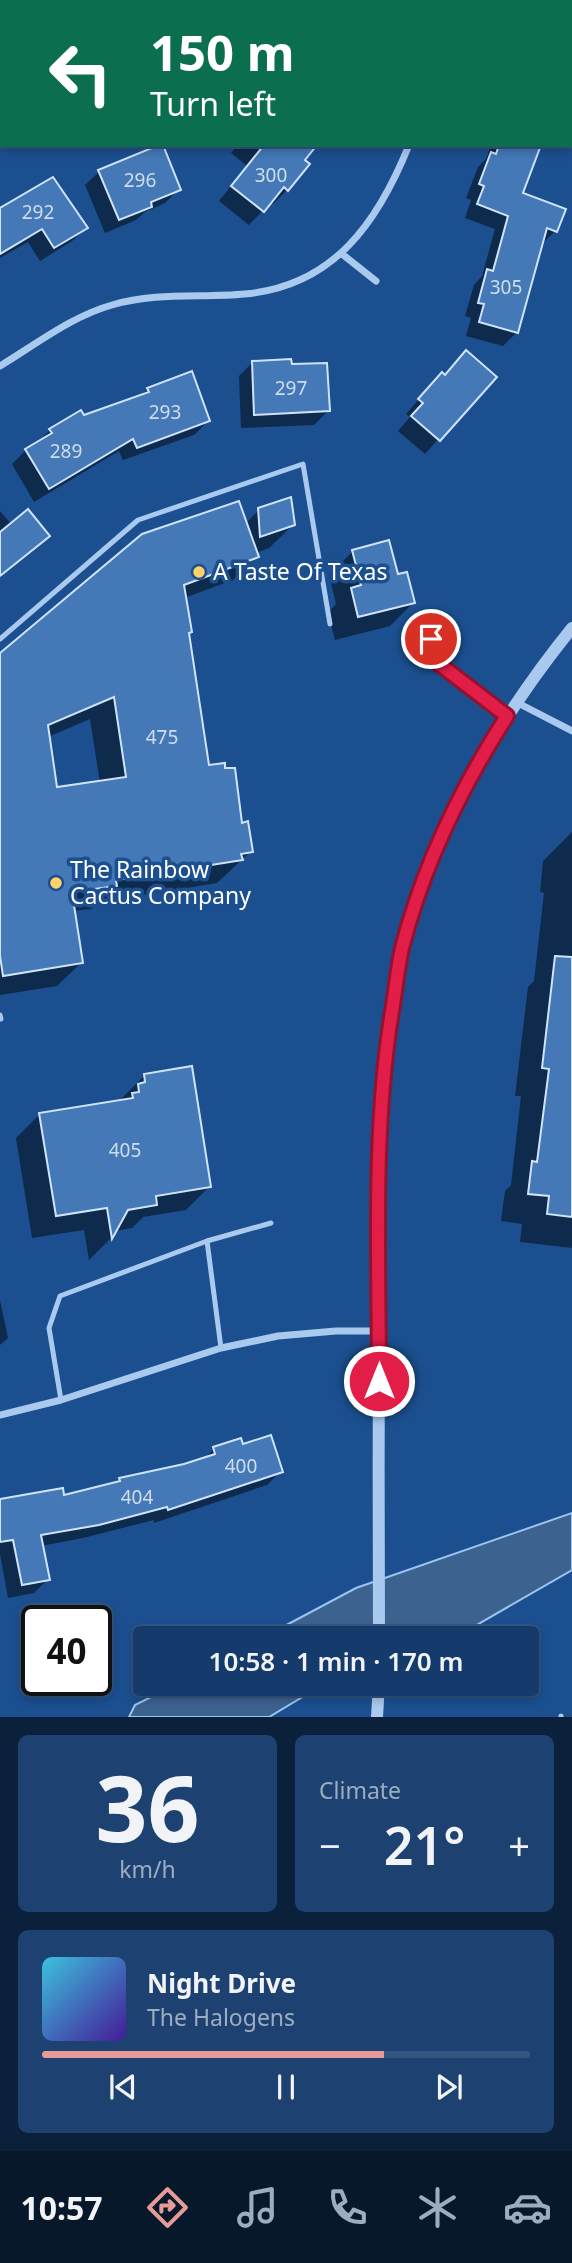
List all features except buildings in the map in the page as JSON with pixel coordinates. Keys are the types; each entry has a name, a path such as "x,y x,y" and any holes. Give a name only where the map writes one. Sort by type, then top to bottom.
{"street":[{"path":"0,366 77,319 111,305 146,298 246,294 280,289 311,275 355,242 375,214 408,147"},
{"path":"342,254 376,281"},
{"path":"379,1626 379,1132 387,1040 402,948 427,872 452,814 489,744 539,668 572,628"},
{"path":"516,702 572,731"},
{"path":"0,1415 61,1400 221,1348 278,1336 335,1331 379,1331"},
{"path":"377,1717 378,1696"}],"lane":[{"path":"0,639 138,520 303,464 330,624"},
{"path":"425,615 438,663 507,716"},
{"path":"61,1400 50,1328 60,1296 207,1241 271,1223"},
{"path":"207,1241 221,1348"}],"water":[{"path":"572,1513 572,1570 475,1626 285,1626 356,1588"},
{"path":"153,1696 304,1696 269,1717 129,1717 135,1705"}],"place":[{"name":"A Taste Of Texas","path":"199,572"},
{"name":"The Rainbow Cactus Company","path":"56,883"}],"route":[{"path":"379,1381 379,1132 387,1040 402,948 427,872 452,814 507,716 438,663 431,639"}]}
